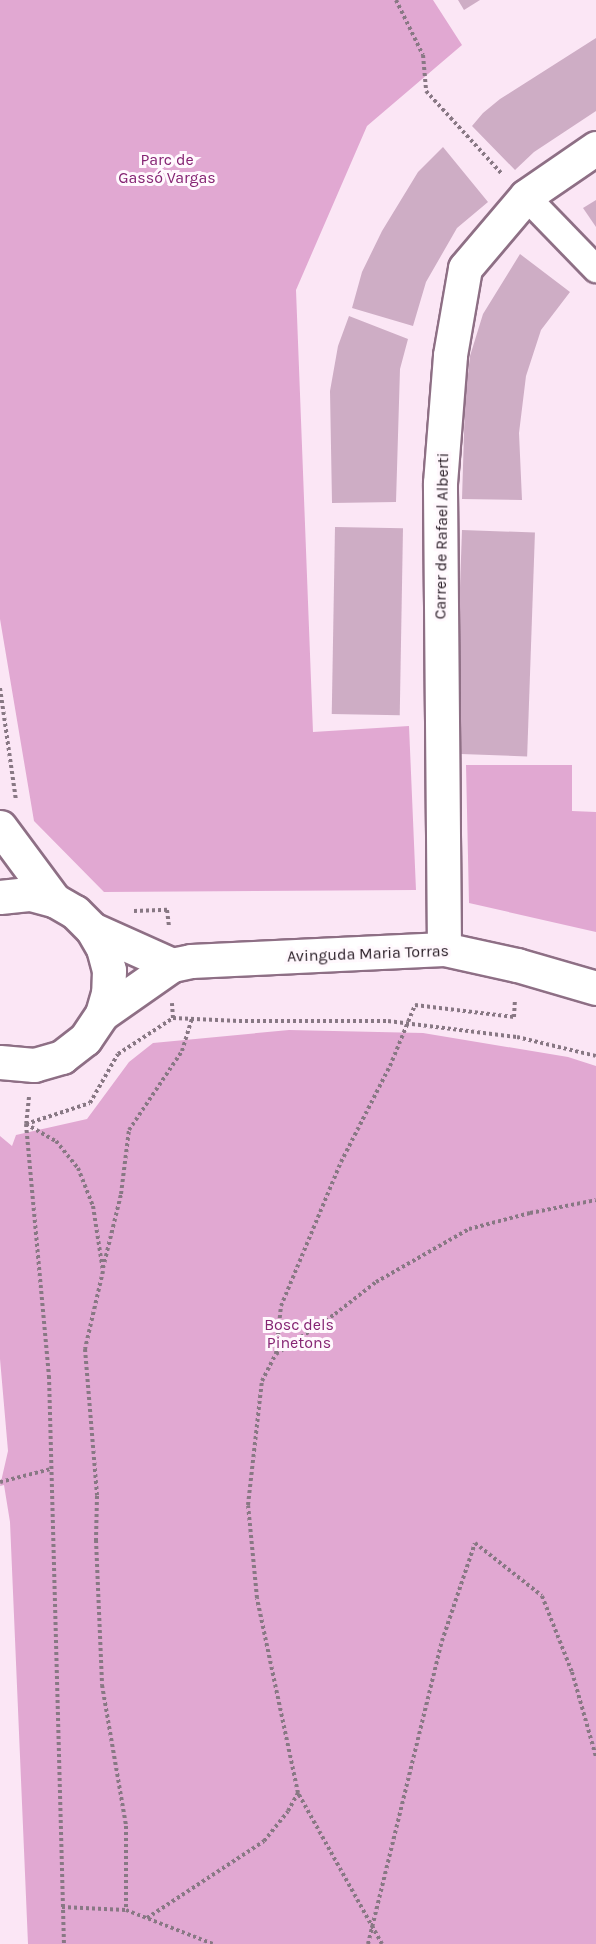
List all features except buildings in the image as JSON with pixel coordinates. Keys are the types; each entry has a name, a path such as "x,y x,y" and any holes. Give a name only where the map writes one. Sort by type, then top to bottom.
{"street":[{"name":"Carrer de Rafael Alberti","path":"444,949 440,483 450,355 465,268 526,196 596,148"},
{"path":"535,206 596,269"},
{"path":"8,819 54,900"},
{"path":"0,897 31,894 54,900 75,912 92,928 103,948 109,970 108,993 102,1014 86,1039 62,1057 34,1065 0,1062"},
{"path":"92,928 172,965"},
{"name":"Avinguda Maria Torras","path":"102,1014 172,965 191,961 444,949 517,965 596,988"}],"path":[{"path":"396,0 423,55 426,91 510,181"},
{"path":"0,688 8,819"},
{"path":"132,911 167,910 172,965 173,1018"},
{"path":"382,1944 298,1793 257,1598 248,1505 262,1381 276,1354 281,1306 341,1162 390,1066 415,1005 514,1017 517,965"},
{"path":"26,1124 90,1103 118,1054 173,1018 388,1021 517,1037 596,1056"},
{"path":"126,1910 126,1826 102,1685 96,1539 97,1496 85,1349 121,1194 129,1130 182,1051 192,1019"},
{"path":"34,1065 26,1124 49,1376 64,1944"},
{"path":"26,1124 56,1141 78,1168 93,1206 103,1271"},
{"path":"276,1354 335,1314 376,1282 469,1229 530,1213 596,1200"},
{"path":"0,1482 51,1469"},
{"path":"368,1944 374,1929 442,1641 475,1543 542,1596 572,1672 596,1758"},
{"path":"147,1918 264,1841 288,1811 298,1793"},
{"path":"62,1906 126,1910 213,1944"}],"green space":[{"name":"Parc de Gassó Vargas","path":"0,0 433,0 462,45 367,126 296,290 313,732 409,726 416,890 104,892 34,821 0,619"},
{"path":"466,765 572,765 572,811 596,812 596,932 469,903"},
{"name":"Bosc dels Pinetons","path":"289,1030 423,1033 568,1057 596,1066 596,1944 28,1944 10,1522 4,1485 0,1486 8,1451 0,1359 0,1136 12,1146 16,1135 87,1119 129,1062 153,1043"}]}
